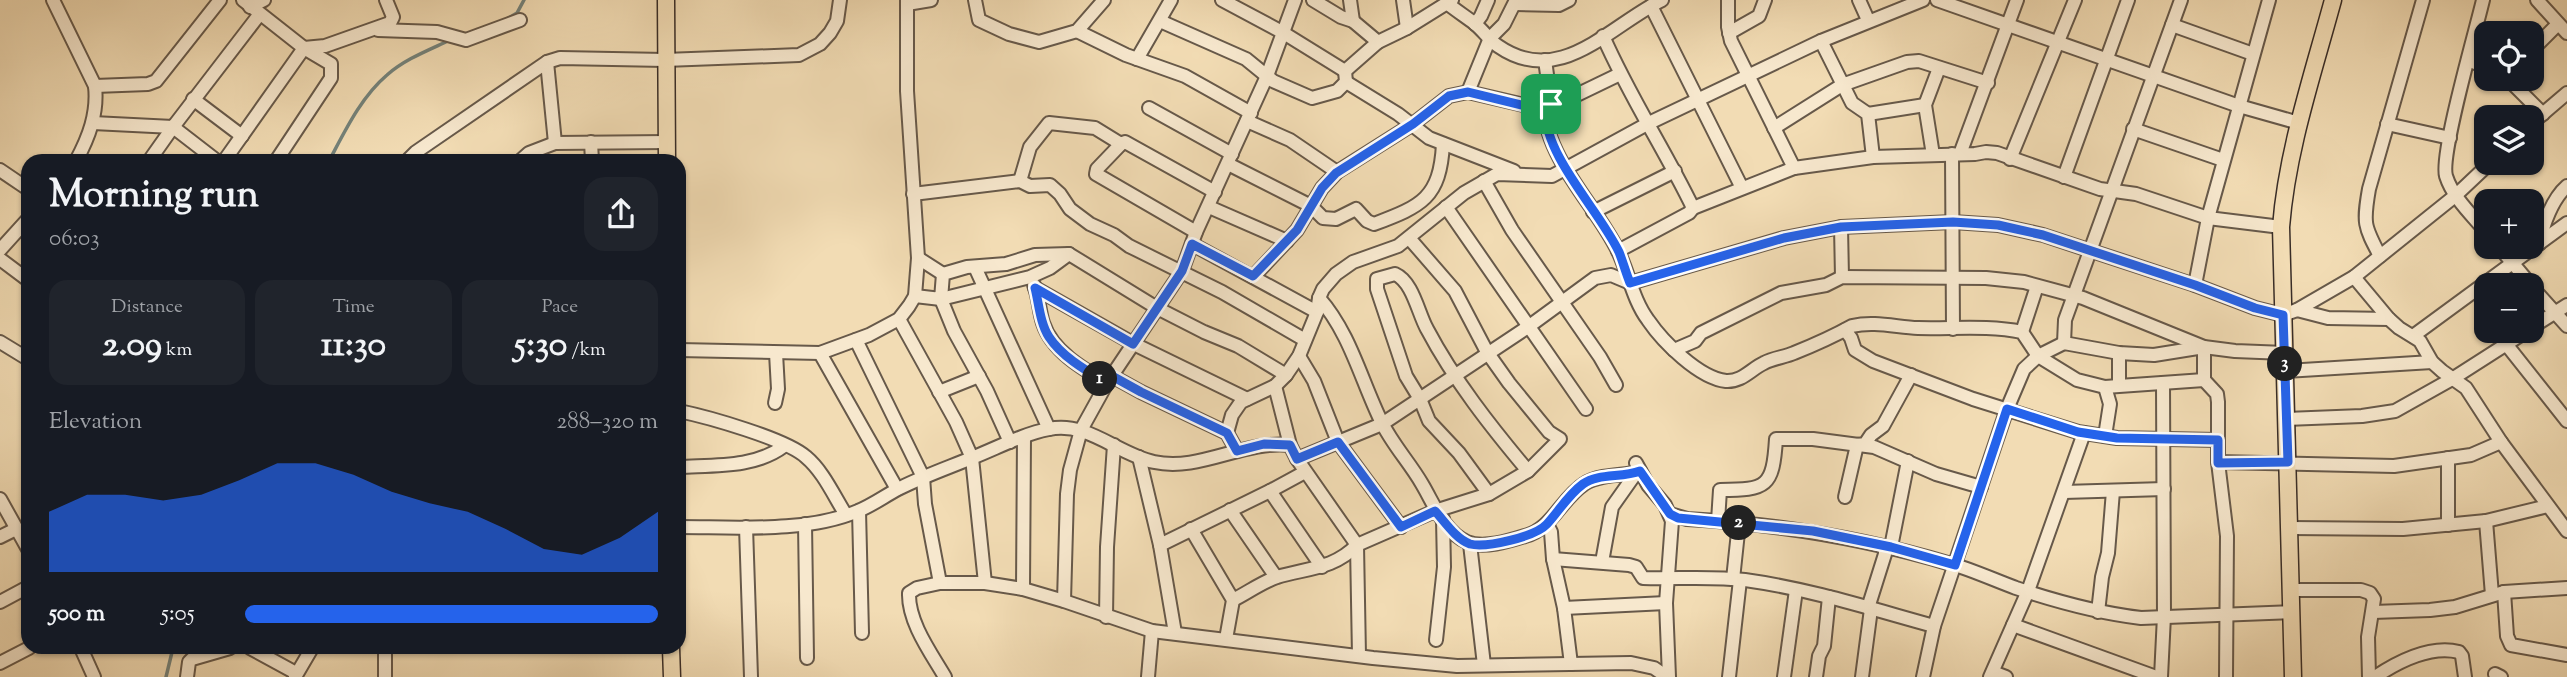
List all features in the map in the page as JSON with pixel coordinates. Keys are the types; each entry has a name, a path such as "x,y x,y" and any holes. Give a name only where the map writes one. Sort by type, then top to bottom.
{"main road":[{"path":"666,0 664,60 667,154"},
{"path":"2293,677 2285,371 2290,313 2281,227 2283,201 2299,123 2333,0"},
{"path":"671,654 672,677"}],"street":[{"path":"54,0 95,86 93,122 79,154"},
{"path":"95,86 148,84 156,80 220,0"},
{"path":"154,154 193,99 251,7 264,0"},
{"path":"229,154 304,48 325,46 392,20 386,0"},
{"path":"414,154 547,62 560,58 664,60 799,55 821,44 830,33 836,21 840,0"},
{"path":"686,350 820,353 856,340 899,319 915,296 918,258 907,91 907,2 931,0"},
{"path":"975,0 979,20 1009,34 1039,42 1077,32 1104,0"},
{"path":"1137,59 1171,0"},
{"path":"1223,0 1282,32 1429,138 1523,174"},
{"path":"1064,601 1067,494 1070,470 1081,430 1109,379 1182,271 1194,238 1267,76 1295,0"},
{"path":"1312,0 1341,18 1353,21 1378,42"},
{"path":"1350,0 1353,21"},
{"path":"1403,0 1406,28"},
{"path":"1475,24 1488,0"},
{"path":"1468,92 1490,38 1504,24 1516,2 1559,5 1569,0"},
{"path":"1728,0 1728,33 1794,168"},
{"path":"1728,33 1759,16 1765,0"},
{"path":"1859,0 1868,20"},
{"path":"1227,433 1237,407 1247,398 1275,386 1286,375 1299,356 1317,312 1319,298 1336,274 1353,262 1398,246 1446,207 1497,174 1552,176 1649,123 1821,41 1923,0"},
{"path":"1937,0 2106,61 2155,75 2239,106 2299,123"},
{"path":"1953,329 1956,154 1989,83 2017,0"},
{"path":"2010,159 2075,0"},
{"path":"2064,177 2128,0"},
{"path":"2064,344 2065,320 2073,296 2114,190 2133,129 2181,0"},
{"path":"2380,256 2365,228 2366,207 2423,0"},
{"path":"2474,218 2455,196 2445,173 2450,138 2483,0"},
{"path":"2537,0 2563,29 2544,42"},
{"path":"1160,21 1245,59 1267,76 1312,98 1337,91 1346,76 1378,42 1449,1 1494,44 1515,55 1545,60 1568,57 1656,3 1742,188"},
{"path":"2195,285 2208,218 2267,1"},
{"path":"251,7 304,48 331,64 331,78 281,154"},
{"path":"371,30 437,32 466,40 520,20"},
{"path":"2172,25 2253,54"},
{"path":"1077,32 1137,59 1185,76 1290,140 1336,173"},
{"path":"1603,36 1620,74 1693,208"},
{"path":"1821,41 1852,103 1868,114 1925,105"},
{"path":"1545,60 1551,104 1545,111 1545,117 1551,138 1618,251 1645,317 1674,350 1706,374 1717,379 1736,380 1764,363 1793,354 1861,324 2006,329 2022,332 2038,356 2077,380 2112,386 2204,380"},
{"path":"2468,60 2474,63"},
{"path":"1774,128 1842,85 1907,62 1920,61 1989,83"},
{"path":"547,62 555,143"},
{"path":"1933,155 1925,105 1939,68"},
{"path":"1253,276 1287,241 1322,188 1336,173 1413,124 1449,96 1468,92 1541,109 1562,102 1620,74"},
{"path":"2520,91 2534,105"},
{"path":"2544,113 2567,93"},
{"path":"193,99 242,136"},
{"path":"1149,108 1311,206 1323,218 1329,220 1356,209 1367,221 1374,223 1429,196 1436,186 1441,168 1443,144"},
{"path":"1868,114 1873,157"},
{"path":"93,122 173,127 208,154"},
{"path":"1020,181 1030,147 1049,123 1095,128 1121,144"},
{"path":"2387,124 2450,138"},
{"path":"2133,129 2223,160"},
{"path":"592,142 592,154"},
{"path":"534,154 555,143 668,142"},
{"path":"1215,192 1125,142 1097,169 1096,174 1253,276 1317,312"},
{"path":"1618,251 1689,213 1693,208 1794,168 1873,157 1986,152 1997,153 2100,189 2165,202 2208,218 2281,227"},
{"path":"0,170 21,184"},
{"path":"1593,212 1675,171"},
{"path":"2290,313 2354,277 2477,175"},
{"path":"913,194 1020,181 1030,186 1050,185 1070,209 1090,224 1182,271 1305,340"},
{"path":"1485,181 1512,230 1600,357 1616,385"},
{"path":"2544,224 2559,193 2567,186"},
{"path":"1416,204 1430,220"},
{"path":"1209,207 1287,241"},
{"path":"1446,207 1586,409"},
{"path":"1297,459 1382,424 1601,276 1611,275 1630,283 1784,238 1841,227 1953,222 1998,225 2043,235 2195,285 2255,308 2328,318 2389,319"},
{"path":"2544,240 2567,223"},
{"path":"0,250 21,227"},
{"path":"1841,227 1842,276"},
{"path":"1233,600 1276,577 1322,567 1351,552 1357,545 1489,494 1528,471 1560,439 1536,418 1487,352 1455,291 1409,238"},
{"path":"943,274 957,269 1006,264 1035,255 1069,254 1157,308 1238,346 1286,375"},
{"path":"915,296 941,299 983,288 1033,283 1069,254"},
{"path":"918,258 943,274"},
{"path":"0,259 21,275"},
{"path":"2508,259 2521,273"},
{"path":"2413,336 2518,259"},
{"path":"975,267 1049,429"},
{"path":"943,274 941,299 954,331 1010,442"},
{"path":"1489,494 1459,453 1429,421 1406,376 1377,289 1377,279 1395,274 1404,279 1426,329 1489,424 1528,471"},
{"path":"1674,350 1695,341 1701,333 1782,293 1826,285 1842,276 1953,277 2024,282 2083,298 2204,347 2285,353"},
{"path":"2354,277 2389,319 2420,341 2432,362 2466,388 2501,442 2567,531"},
{"path":"1033,283 1133,344 1247,398"},
{"path":"1033,283 1042,323 1049,338 1074,361 1227,433 1237,451"},
{"path":"2022,332 2037,286"},
{"path":"1319,298 1331,311 1382,424 1423,485 1439,515 1459,538 1471,544 1483,545 1539,531 1583,484 1637,469"},
{"path":"2544,301 2567,326"},
{"path":"2544,319 2567,305"},
{"path":"899,319 972,458 985,583"},
{"path":"1844,330 1860,354 1910,375 2084,433 2218,440"},
{"path":"856,340 923,477 925,504 940,583"},
{"path":"0,342 21,355"},
{"path":"1923,677 1934,626 2007,409 2024,369 2038,356 2064,344 2119,353 2154,355 2204,347"},
{"path":"2286,419 2362,416 2395,411 2452,379 2505,344 2567,421"},
{"path":"2204,347 2204,380 2217,394 2218,463 2227,536 2226,677"},
{"path":"775,403 778,389 776,353"},
{"path":"820,353 897,489"},
{"path":"2105,436 2119,353"},
{"path":"1299,356 1322,399 1338,442 1401,527"},
{"path":"2285,371 2432,362"},
{"path":"1857,445 1865,444 1871,435 1884,426 1910,375"},
{"path":"939,392 979,376"},
{"path":"2013,625 2158,677 2164,616 2163,383"},
{"path":"1275,386 1290,445 1297,459 1357,545 1359,656"},
{"path":"686,412 704,416 805,455 816,466 846,515"},
{"path":"686,527 805,524 846,515 923,477 1049,429 1067,427 1081,430 1139,457 1169,464 1189,463 1264,444 1290,445"},
{"path":"2006,677 1991,674 2028,591 2084,433"},
{"path":"1023,589 1024,437"},
{"path":"1718,521 1720,490 1748,490 1759,488 1767,482 1772,472 1776,439 1813,439 1874,447 1936,474 1981,487"},
{"path":"2218,463 2288,462 2350,467 2394,466 2471,455 2501,442"},
{"path":"1106,617 1107,536 1114,445"},
{"path":"1845,497 1857,445"},
{"path":"686,467 751,462 771,456 784,446"},
{"path":"1139,457 1160,545 1175,633"},
{"path":"2448,458 2448,524"},
{"path":"1862,677 1870,608 1908,461"},
{"path":"1637,469 1670,514 1672,521 1666,603 1668,677"},
{"path":"1602,562 1612,507 1637,469"},
{"path":"1160,545 1305,472"},
{"path":"2064,492 2164,489"},
{"path":"1270,491 1322,567"},
{"path":"2098,612 2108,553 2113,491"},
{"path":"0,499 21,537"},
{"path":"2290,528 2403,529 2486,521 2549,506"},
{"path":"859,510 862,633"},
{"path":"1230,510 1276,577"},
{"path":"1670,514 1687,519 1813,531 1888,546 2098,612 2141,618 2292,612"},
{"path":"1436,640 1444,567 1439,515"},
{"path":"2486,521 2498,593 2511,645 2567,655"},
{"path":"1729,677 1738,523"},
{"path":"805,524 807,658"},
{"path":"1547,524 1551,532 1571,664"},
{"path":"746,527 751,677"},
{"path":"0,537 16,529"},
{"path":"1191,529 1233,600 1226,639"},
{"path":"1471,544 1484,665"},
{"path":"1553,559 1636,567 1643,578 1736,579 1829,597 1934,626"},
{"path":"945,677 919,632 909,600 909,593 917,588 940,583 985,583 1023,589 1152,631 1359,656 1457,672 1484,665 1632,663 1654,668 1668,677"},
{"path":"2373,612 2455,607 2498,593 2567,588"},
{"path":"1784,677 1796,590"},
{"path":"2291,590 2361,590 2370,593 2374,599 2368,637 2369,677"},
{"path":"0,602 21,591"},
{"path":"1816,677 1819,656 1824,646 1829,597"},
{"path":"1564,608 1666,603"},
{"path":"1148,677 1152,631"},
{"path":"2375,677 2401,670 2420,655 2446,649 2459,652 2462,656 2465,677"},
{"path":"0,663 21,652"},
{"path":"84,654 94,677"},
{"path":"187,677 189,662 209,654"},
{"path":"260,654 295,675 308,654"},
{"path":"385,654 385,677"}],"waterway":[{"path":"503,21 517,13 524,0"},
{"path":"333,154 354,115 387,75 417,55 450,40"},
{"path":"166,677 172,654"}],"route":[{"path":"1468,92 1541,109 1551,104 1545,111 1545,117 1551,138 1618,251 1630,283 1784,238 1841,227 1953,222 1998,225 2043,235 2195,285 2255,308 2283,315 2288,462 2218,463 2218,440 2117,438 2078,432 2007,409 1955,565 1891,547 1813,531 1678,518 1670,514 1640,471 1594,479 1583,484 1539,531 1483,545 1471,544 1459,538 1435,511 1401,527 1338,442 1297,459 1290,445 1275,443 1237,451 1227,433 1112,376 1107,383 1092,374 1049,338 1042,323 1035,288 1133,344 1182,271 1192,244 1253,276 1297,230 1322,188 1336,173 1413,124 1449,96 1468,92"}]}
